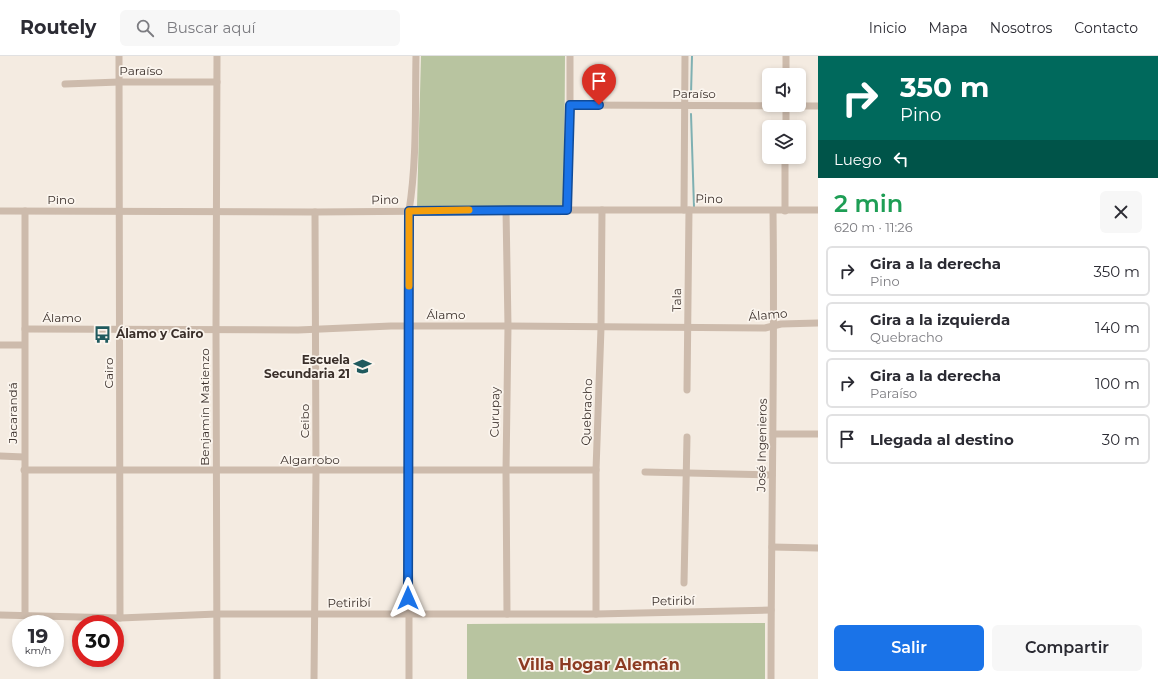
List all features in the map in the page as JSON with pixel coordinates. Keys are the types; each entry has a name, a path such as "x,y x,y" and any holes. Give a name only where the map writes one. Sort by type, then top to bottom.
{"street":[{"name":"Cairo","path":"120,56 120,615"},
{"name":"Benjamín Matienzo","path":"217,56 217,679"},
{"path":"409,679 409,211 413,186 415,155 416,56"},
{"path":"567,210 570,56"},
{"name":"Tala","path":"685,56 688,328 687,390"},
{"path":"786,56 786,68"},
{"name":"Paraíso","path":"66,84 119,82 217,82"},
{"name":"Paraíso","path":"570,105 762,106"},
{"name":"Paraíso","path":"806,106 818,106"},
{"path":"785,211 786,164"},
{"name":"Pino","path":"0,211 315,212 506,210 818,210"},
{"name":"Curupay","path":"506,210 508,326 506,471 507,614"},
{"name":"Quebracho","path":"596,614 596,470 601,328 602,210"},
{"name":"Jacarandá","path":"25,211 25,615"},
{"name":"José Ingenieros","path":"771,679 774,324 773,211"},
{"name":"Ceibo","path":"314,679 316,471 315,212"},
{"name":"Álamo","path":"25,329 216,330 409,326 764,328 774,324 818,323"},
{"path":"0,345 24,345"},
{"path":"773,434 818,434"},
{"path":"684,583 687,437"},
{"path":"0,456 24,457"},
{"name":"Algarrobo","path":"24,470 596,470"},
{"path":"645,472 772,475"},
{"path":"772,547 818,548"},
{"name":"Petiribí","path":"124,618 217,614 596,614 771,610"},
{"name":"Petiribí","path":"0,615 12,615"}],"green space":[{"path":"421,56 565,56 564,205 559,207 417,206"},
{"path":"765,623 765,679 467,679 467,624"}],"waterway":[{"path":"691,94 692,56"},
{"path":"691,114 694,207"}],"slow traffic":[{"path":"409,286 409,211 469,210"}],"place":[{"name":"Álamo y Cairo","path":"103,334"},
{"name":"Escuela Secundaria 21","path":"363,367"}],"district":[{"name":"Villa Hogar Alemán","path":"599,664"}],"route":[{"path":"408,598 409,211 567,210 570,105 599,105"}]}
